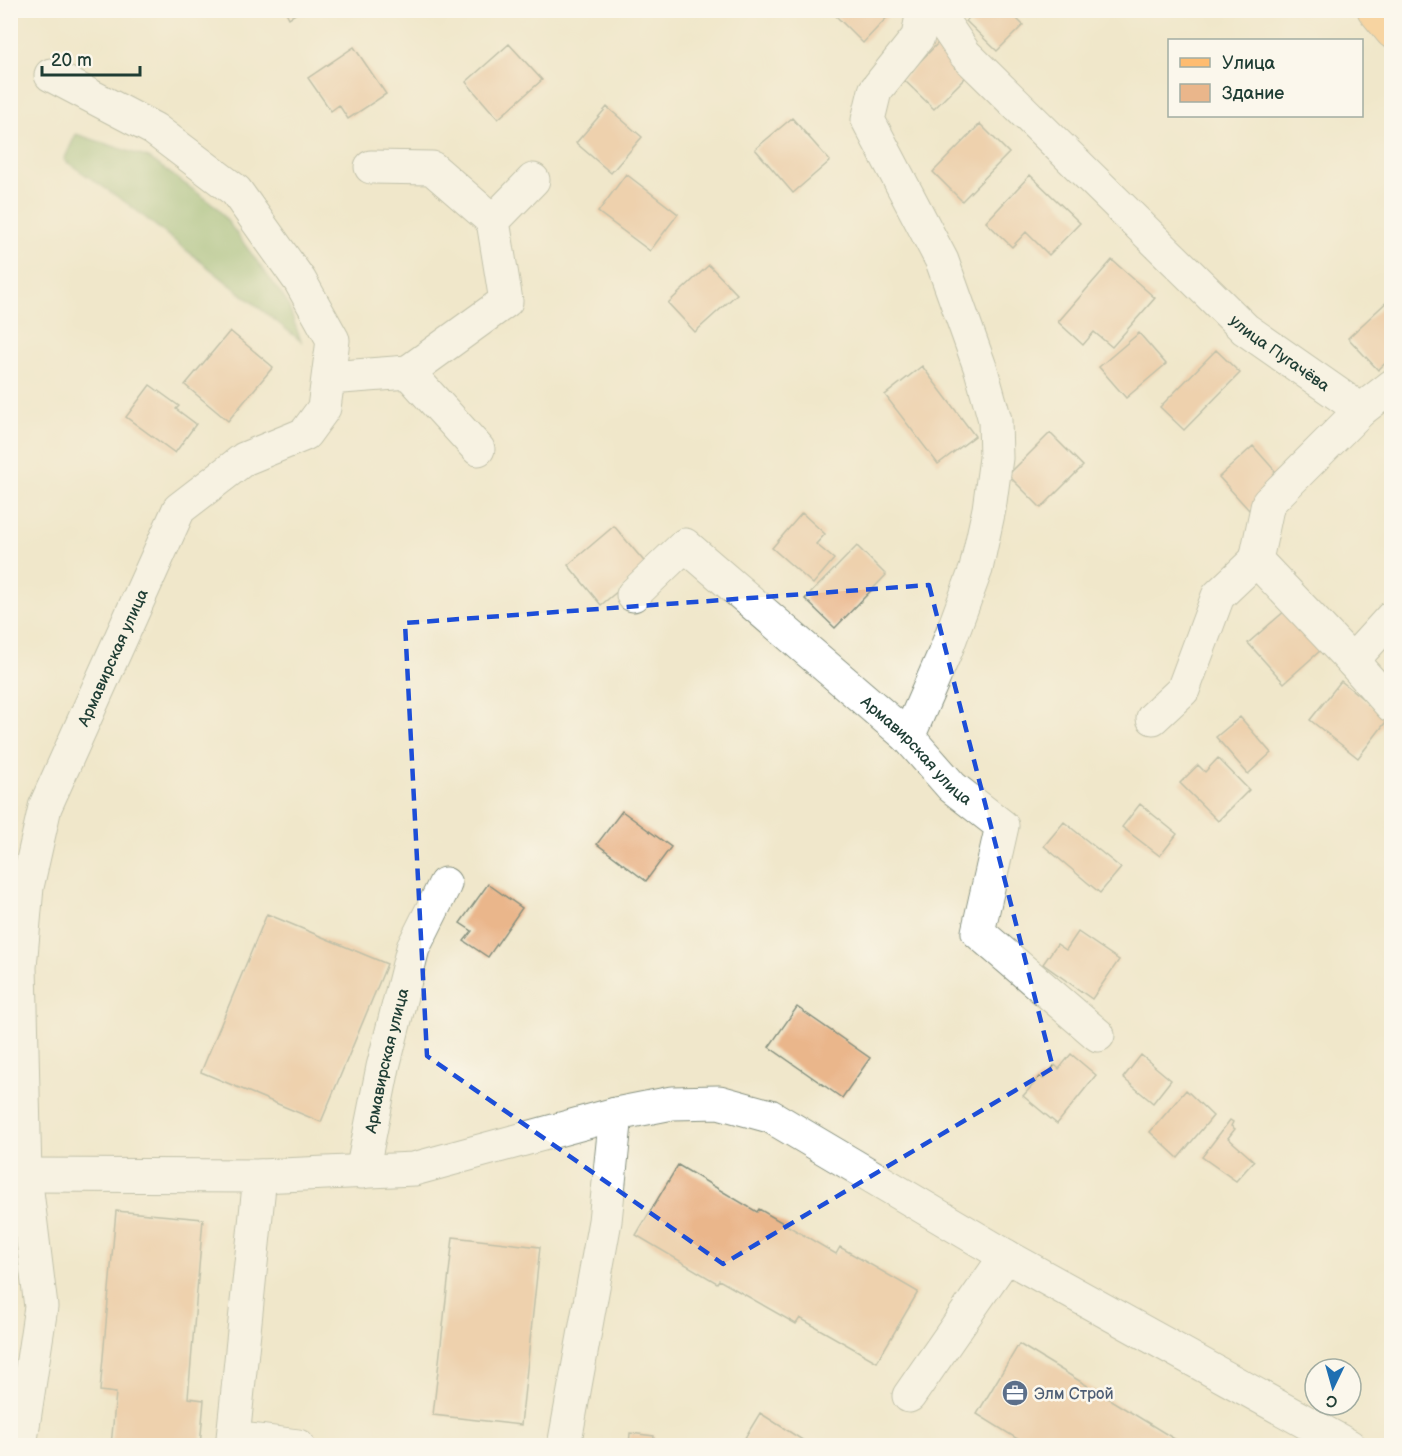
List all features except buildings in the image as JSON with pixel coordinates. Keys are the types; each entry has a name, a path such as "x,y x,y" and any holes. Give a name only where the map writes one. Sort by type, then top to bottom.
{"main road":[{"path":"1374,10 1392,32"}],"street":[{"path":"908,737 946,650 976,569 989,509 996,458 995,420 981,370 942,261 868,120 875,91 918,37 923,10"},
{"name":"улица Пугачёва","path":"935,10 965,54 1245,329 1361,410"},
{"name":"Армавирская улица","path":"20,1446 41,1307 25,1175 20,967 27,886 45,807 179,509 244,459 305,434 324,408 333,340 300,281 236,191 154,129 51,75"},
{"path":"329,378 408,372 506,301 493,221 432,168 371,167"},
{"path":"493,221 533,180"},
{"path":"408,372 478,449"},
{"path":"1153,718 1183,690 1218,596 1256,560 1268,503 1361,410 1392,386"},
{"name":"Армавирская улица","path":"633,596 685,545 908,737 952,787 1002,826 978,932 1098,1035"},
{"path":"1256,560 1392,706"},
{"path":"1352,661 1392,617"},
{"name":"Армавирская улица","path":"362,1172 384,1067 413,948 445,884"},
{"path":"25,1175 260,1176 414,1169 616,1114 672,1103 719,1102 770,1116 1006,1256 1349,1446"},
{"path":"564,1446 605,1221 616,1114"},
{"path":"260,1176 233,1438 298,1446"},
{"path":"909,1396 1006,1256"}],"highlighted area":[{"path":"929,585 1053,1068 723,1264 427,1056 405,623"}],"green space":[{"path":"76,134 149,158 217,207 287,302 301,341 128,204 64,160"}],"place":[{"name":"Элм Строй","path":"1015,1393"}]}
